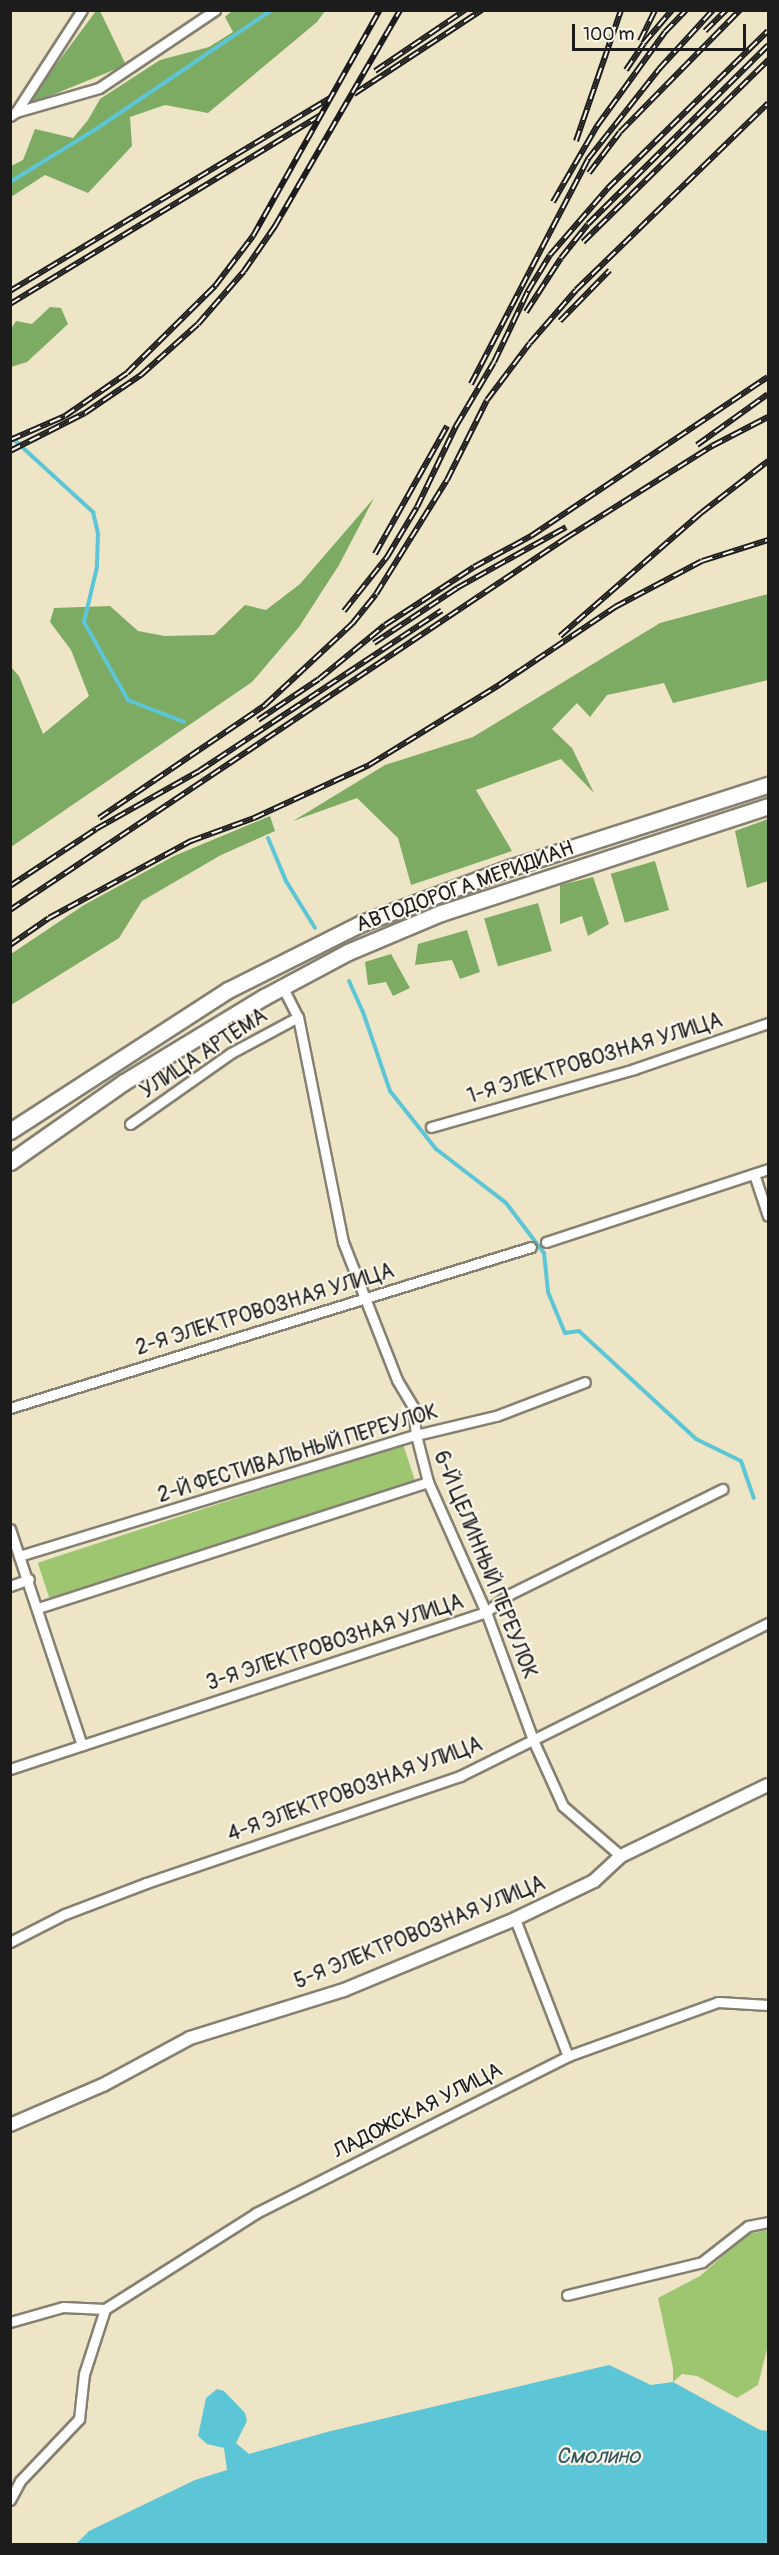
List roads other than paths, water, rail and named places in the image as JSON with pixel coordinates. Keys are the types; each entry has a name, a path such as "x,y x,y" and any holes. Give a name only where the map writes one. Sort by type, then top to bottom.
{"main road":[{"name":"АВТОДОРОГА МЕРИДИАН","path":"10,1131 228,990 362,922 491,875 768,785"},
{"name":"АВТОДОРОГА МЕРИДИАН","path":"10,1162 124,1082 282,986 348,952 441,913 768,806"},
{"path":"271,967 282,986"}],"street":[{"path":"14,114 82,10"},
{"path":"14,114 99,88 214,10"},
{"name":"6-Й ЦЕЛИННЫЙ ПЕРЕУЛОК","path":"282,986 298,1017 343,1242 397,1380 413,1407 416,1435 428,1482 486,1612 533,1740 563,1806 621,1856"},
{"name":"УЛИЦА АРТЁМА","path":"130,1124 231,1053 298,1017"},
{"name":"1-Я ЭЛЕКТРОВОЗНАЯ УЛИЦА","path":"431,1127 634,1069 768,1023"},
{"path":"546,1242 768,1169"},
{"path":"754,1174 768,1216"},
{"name":"2-Я ЭЛЕКТРОВОЗНАЯ УЛИЦА","path":"10,1408 531,1247"},
{"name":"2-Й ФЕСТИВАЛЬНЫЙ ПЕРЕУЛОК","path":"20,1556 416,1435 496,1416 585,1382"},
{"path":"38,1608 428,1482"},
{"name":"3-Я ЭЛЕКТРОВОЗНАЯ УЛИЦА","path":"10,1769 486,1612 510,1594 722,1489"},
{"path":"10,1529 29,1579 82,1745"},
{"path":"10,1586 29,1579"},
{"name":"4-Я ЭЛЕКТРОВОЗНАЯ УЛИЦА","path":"10,1942 65,1914 146,1882 460,1776 768,1623"},
{"name":"5-Я ЭЛЕКТРОВОЗНАЯ УЛИЦА","path":"10,2125 103,2085 190,2038 344,1990 515,1919 594,1881 621,1856 768,1785"},
{"path":"515,1919 568,2056"},
{"name":"ЛАДОЖСКАЯ УЛИЦА","path":"105,2309 256,2212 568,2056 718,2002 768,2005"},
{"path":"567,2295 702,2262 748,2226 768,2222"},
{"path":"10,2322 63,2307 105,2309 84,2373 79,2419 20,2481 10,2500"}],"water":[{"name":"Смолино","path":"609,2365 651,2385 673,2382 760,2430 768,2431 768,2544 76,2544 89,2531 195,2480 227,2470 224,2448 207,2444 198,2436 206,2398 217,2389 224,2391 245,2413 247,2421 236,2443 249,2454 327,2432"}],"waterway":[{"path":"10,182 96,129 272,10"},
{"path":"10,436 93,512 98,534 97,567 84,622 128,700 184,722"},
{"path":"268,838 286,881 315,928"},
{"path":"349,981 363,1012 390,1091 436,1149 506,1203 544,1253 548,1292 565,1333 579,1331 696,1439 741,1461 754,1498"}],"railway":[{"path":"10,440 65,416 127,373 215,286 253,236 380,10"},
{"path":"10,451 85,413 141,375 198,324 244,271 275,226 400,10"},
{"path":"375,71 465,10"},
{"path":"354,94 482,10"},
{"path":"576,141 621,10"},
{"path":"640,41 655,10"},
{"path":"626,70 644,43 672,10"},
{"path":"553,202 597,126 665,32 686,10"},
{"path":"471,384 588,159 659,69 713,10"},
{"path":"705,31 726,10"},
{"path":"589,173 620,132 740,10"},
{"path":"344,611 387,557 417,507 456,426 494,362 528,291 550,255 608,188 768,31"},
{"path":"526,312 561,258 588,224 768,45"},
{"path":"583,242 768,60"},
{"path":"10,291 331,97"},
{"path":"99,818 265,705 352,624 376,594 447,480 487,400 530,343 576,290 768,103"},
{"path":"10,304 321,115"},
{"path":"560,321 610,270"},
{"path":"258,720 319,679 385,625 474,567 531,536 768,377"},
{"path":"697,445 768,394"},
{"path":"10,910 566,538 712,446 768,417"},
{"path":"375,554 447,426"},
{"path":"560,636 701,513 768,461"},
{"path":"374,643 457,588 566,527"},
{"path":"10,945 49,918 191,841 254,818 369,765 499,685 615,607 702,561 768,540"},
{"path":"10,886 96,829 199,771 442,610"}]}
